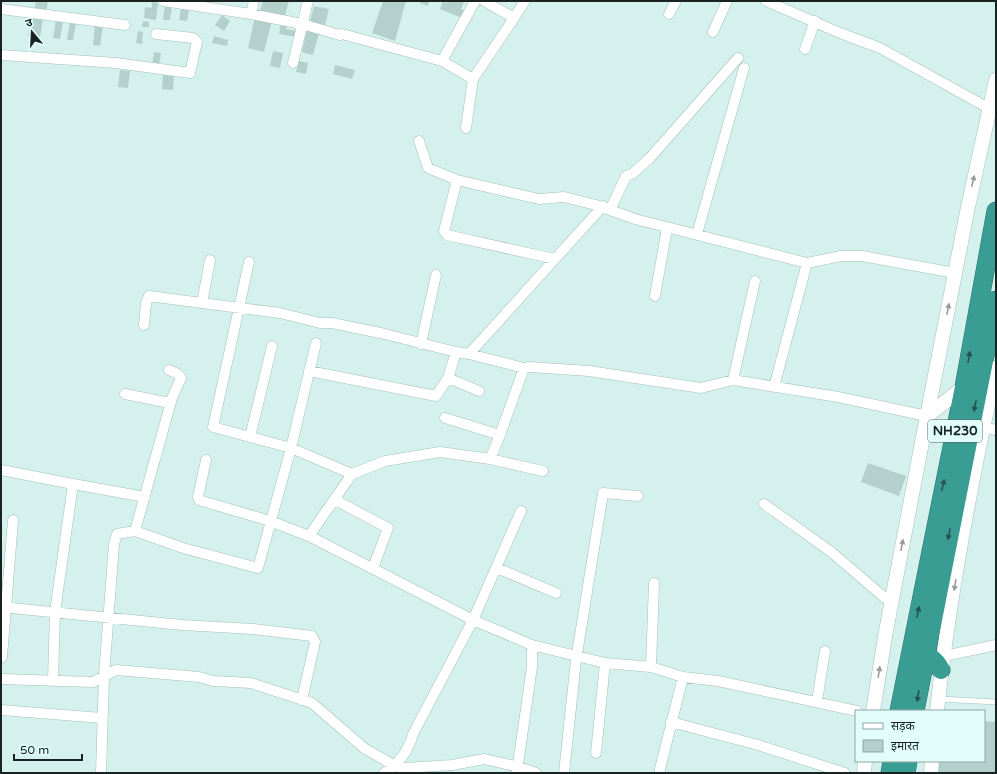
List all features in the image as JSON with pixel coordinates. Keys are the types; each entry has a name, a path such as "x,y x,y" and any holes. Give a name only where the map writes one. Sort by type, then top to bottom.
{"highway":[{"name":"NH230","path":"916,710 918,652 996,211"},
{"name":"NH230","path":"899,710 918,652 983,428 996,300"},
{"path":"918,652 943,663"}],"street":[{"path":"163,1 251,14 302,24 442,62 473,79"},
{"path":"251,14 254,1"},
{"path":"293,63 308,1"},
{"path":"442,62 475,1"},
{"path":"484,1 514,18"},
{"path":"466,128 473,79 525,1"},
{"path":"669,14 676,1"},
{"path":"713,32 727,1"},
{"path":"766,1 784,4 815,21 880,48 993,110"},
{"path":"1,9 125,26"},
{"path":"805,49 815,21"},
{"path":"1,55 116,63 190,73 197,42 193,38 156,34"},
{"path":"469,354 555,259 605,208 626,176 632,174 649,159 738,58"},
{"path":"697,234 744,68"},
{"path":"873,710 891,603 927,416 955,273 993,110 996,80"},
{"path":"420,141 428,168 457,180 539,199 564,197 605,208 667,228 697,234 807,263 841,256 862,256 955,273"},
{"path":"457,180 444,231 446,235 555,259"},
{"path":"654,296 667,228"},
{"path":"202,303 210,260"},
{"path":"249,262 213,427 291,448 352,474"},
{"path":"774,387 807,263"},
{"path":"421,344 436,275"},
{"path":"733,380 755,281"},
{"path":"144,325 146,303 149,296 280,313 320,323 332,323 524,368 530,367 589,371 701,388 733,380 838,397 927,416"},
{"path":"101,773 104,676 114,544 117,534 135,531 183,548 258,568 291,448 316,343"},
{"path":"250,438 272,346"},
{"path":"309,371 436,396 448,378 456,352"},
{"path":"490,459 524,368"},
{"path":"938,705 971,479 996,368"},
{"path":"135,531 170,403 180,378 178,374 169,370"},
{"path":"448,378 479,391"},
{"path":"927,416 964,387"},
{"path":"125,394 170,403"},
{"path":"445,418 500,435"},
{"path":"309,536 352,474 385,461 440,452 490,459 542,471"},
{"path":"206,460 198,497 199,500 270,521 309,536 473,620 532,645 606,662 651,668 683,677 718,681 855,711"},
{"path":"1,470 145,497"},
{"path":"53,680 55,612 73,484"},
{"path":"564,773 577,656 603,493 638,496"},
{"path":"335,500 388,528 373,568"},
{"path":"764,504 830,551 891,603"},
{"path":"384,773 396,766 412,741 413,734 473,620 521,511"},
{"path":"2,657 3,607 12,520"},
{"path":"497,568 556,594"},
{"path":"651,668 654,583"},
{"path":"3,607 182,625 253,629 312,636 315,642 302,700"},
{"path":"517,770 532,667 532,645"},
{"path":"943,663 996,646"},
{"path":"816,701 825,651"},
{"path":"596,752 606,662"},
{"path":"1,679 93,682 116,670 199,677 213,681 251,683 312,703 364,748 396,766 404,768 452,765 484,759 517,770 536,773"},
{"path":"659,773 683,677"},
{"path":"1,710 102,718"},
{"path":"672,722 758,745 845,773"},
{"path":"864,773 865,762"},
{"path":"931,773 932,762"}],"lane":[{"path":"938,705 996,702"}],"building":[{"path":"36,1 48,1 46,13 34,11"},
{"path":"263,1 289,1 285,16 260,10"},
{"path":"383,1 406,1 395,41 372,33"},
{"path":"420,1 429,1 428,6 420,3"},
{"path":"443,1 447,3 448,1 464,2 461,9 465,11 462,18 440,9"},
{"path":"152,2 158,3 156,20 144,18 145,7 152,8"},
{"path":"165,4 172,5 170,20 163,20"},
{"path":"314,6 329,9 325,25 310,22"},
{"path":"181,8 189,9 187,21 179,20"},
{"path":"222,15 230,21 224,31 215,25"},
{"path":"32,16 43,18 40,38 28,36"},
{"path":"255,16 272,20 264,52 248,48"},
{"path":"56,20 63,21 60,39 53,38"},
{"path":"143,21 149,22 149,27 142,27"},
{"path":"70,22 76,23 73,40 67,40"},
{"path":"281,22 287,23 286,29 298,31 297,37 279,34"},
{"path":"95,24 103,25 100,46 93,45"},
{"path":"308,26 320,29 313,55 302,52"},
{"path":"138,31 143,32 142,44 136,43"},
{"path":"214,36 228,40 227,46 212,43"},
{"path":"273,51 283,53 280,68 270,66"},
{"path":"154,52 161,53 159,66 152,66"},
{"path":"299,61 308,63 306,74 296,72"},
{"path":"335,65 355,70 352,79 333,74"},
{"path":"120,70 130,71 128,88 118,87"},
{"path":"163,74 174,75 173,90 162,89"},
{"path":"868,463 906,476 899,496 861,482"},
{"path":"985,721 996,722 996,773 938,773 939,762 985,762"}]}
